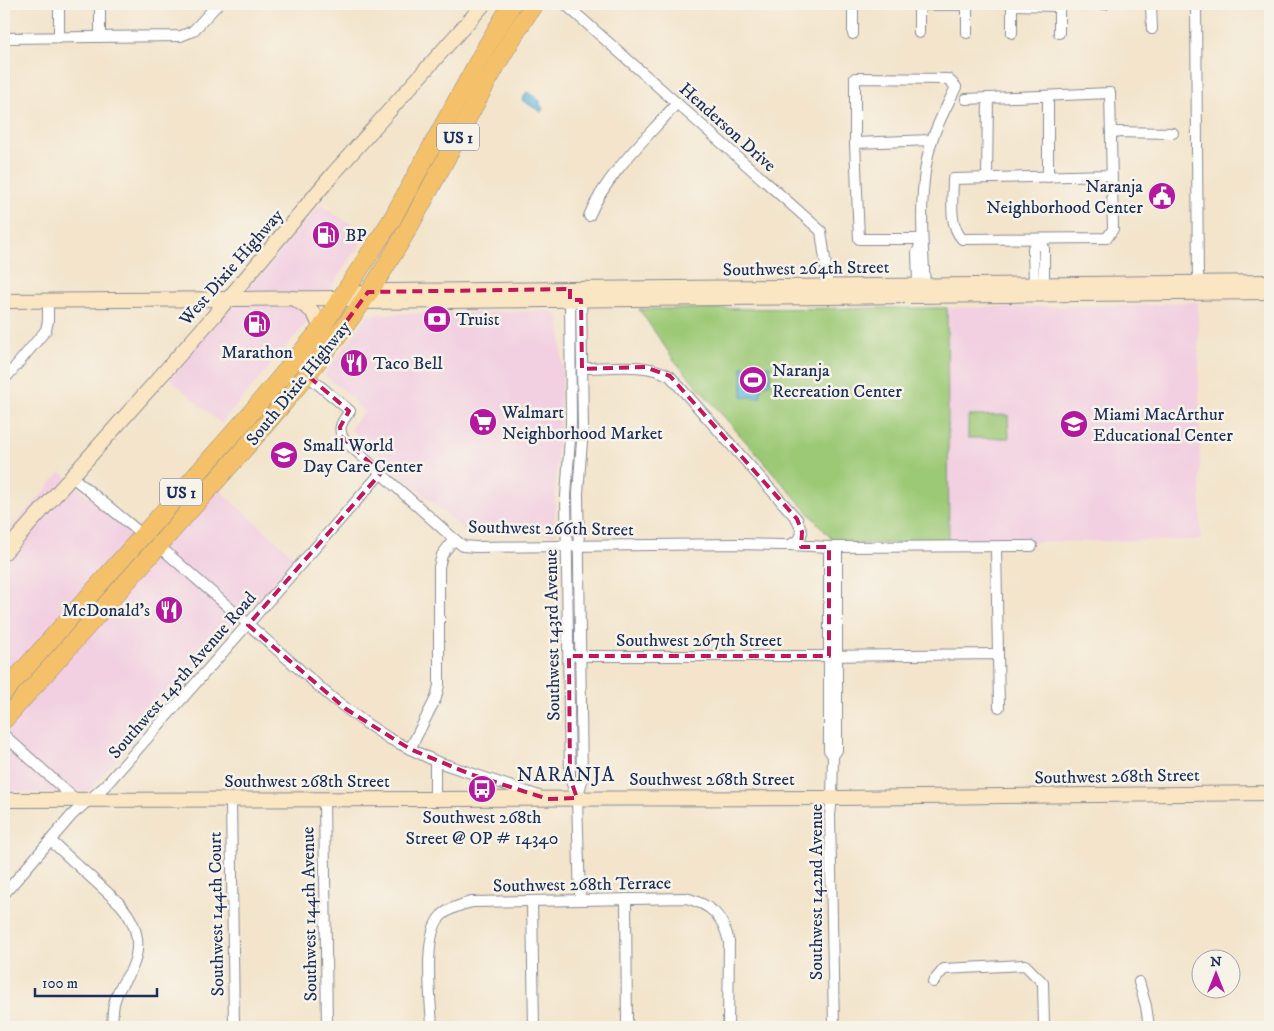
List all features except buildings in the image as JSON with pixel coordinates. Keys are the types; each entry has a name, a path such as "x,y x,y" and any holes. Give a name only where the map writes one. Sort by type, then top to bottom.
{"highway":[{"name":"South Dixie Highway","path":"4,692 278,382 320,330 411,187 480,57 512,4"},
{"name":"South Dixie Highway","path":"4,720 307,375 365,297 406,230 489,79 534,4"},
{"path":"158,546 160,532 164,525 203,481 216,453"},
{"path":"93,618 102,595 137,556 141,549 143,535"}],"street":[{"path":"59,4 59,38"},
{"path":"100,4 100,37"},
{"path":"4,38 176,37 185,35 193,30 218,4"},
{"name":"West Dixie Highway","path":"4,553 301,214 333,174 484,4"},
{"name":"Henderson Drive","path":"565,4 821,231 827,292"},
{"path":"853,4 853,34"},
{"path":"920,33 919,4 967,4 967,33"},
{"path":"1012,33 1012,4 1059,5 1059,33"},
{"path":"1094,4 1105,4"},
{"path":"1151,4 1152,29"},
{"path":"1196,4 1198,287"},
{"path":"922,239 859,239 854,143 855,78 948,79 956,87 932,140 925,176 922,239 925,264 922,286"},
{"path":"966,99 1110,93 1113,229 1106,238 962,239 955,231 953,223 953,179 1111,175"},
{"path":"1048,97 1048,177"},
{"path":"987,178 988,98"},
{"path":"589,216 599,195 611,178 677,103"},
{"path":"1111,132 1173,133"},
{"path":"854,143 932,140"},
{"path":"1039,284 1039,262 1044,248 1040,239"},
{"name":"Southwest 264th Street","path":"4,301 1198,287 1270,282"},
{"name":"Southwest 264th Street","path":"827,292 922,286 1039,284 1198,287 1270,292"},
{"name":"Southwest 143rd Avenue","path":"576,294 582,368 583,428 578,493 582,781 578,798 580,900"},
{"name":"Southwest 143rd Avenue","path":"576,294 572,423 566,496 570,778 578,798"},
{"path":"293,298 314,313 320,330"},
{"path":"4,380 46,330 48,300"},
{"path":"582,368 645,368 664,372 676,382 797,519 802,532 795,542 833,547 1032,546"},
{"name":"Southwest 266th Street","path":"307,375 350,411 340,426 340,436 454,539 469,547 579,547 795,542"},
{"name":"Southwest 145th Avenue Road","path":"4,894 51,841 82,800 106,785 381,473"},
{"path":"71,476 143,535"},
{"path":"410,749 436,698 440,685 439,567 442,555 454,539"},
{"path":"158,546 346,709 390,739 435,761 548,799"},
{"name":"Southwest 142nd Avenue","path":"833,547 834,656 829,750 834,756 830,816 834,1027"},
{"path":"996,547 999,707"},
{"name":"Southwest 267th Street","path":"569,656 998,654"},
{"path":"4,736 82,800"},
{"path":"435,761 435,800"},
{"name":"Southwest 268th Street","path":"4,800 832,798 1270,793"},
{"name":"Southwest 144th Court","path":"231,800 234,1027"},
{"name":"Southwest 144th Avenue","path":"324,800 327,1027"},
{"path":"51,841 120,904 135,926 138,941 137,954 114,1001 112,1027"},
{"name":"Southwest 268th Terrace","path":"432,1027 429,950 433,928 441,916 463,904 472,902 686,898 699,902 711,909 721,919 726,930 729,942 728,1027"},
{"path":"626,899 628,1027"},
{"path":"532,901 534,1027"},
{"path":"933,982 944,969 1025,965 1043,983 1044,1027"},
{"path":"1139,982 1146,1006 1149,1027"}],"highlighted area":[{"path":"570,289 570,300 581,300 582,369 645,367 670,376 797,519 802,532 801,547 829,547 829,656 569,656 570,778 577,798 548,799 470,774 410,749 346,709 248,625 381,473 341,436 340,427 349,411 307,375 368,292"}],"shaded area":[{"path":"320,205 367,234 309,320 221,424 168,377"},
{"name":"Miami MacArthur Educational Center","path":"1198,302 1201,540 949,543 947,308 1156,305"},
{"path":"551,311 558,316 561,327 562,378 555,493 555,534 468,534 350,429 364,412 352,398 324,375 369,314"},
{"path":"194,468 295,557 88,792 59,794 4,791 4,537 61,472 134,536"}],"green space":[{"path":"947,308 949,543 836,544 674,360 639,309"},
{"path":"1008,415 1009,438 968,438 968,416"}],"water":[{"path":"527,92 540,101 540,106 543,108 541,112 522,100"},
{"path":"742,366 770,366 770,384 761,385 761,397 742,397"}],"place":[{"name":"Naranja Neighborhood Center","path":"1162,196"},
{"name":"BP","path":"326,235"},
{"name":"Truist","path":"437,319"},
{"name":"Marathon","path":"257,324"},
{"name":"Taco Bell","path":"354,363"},
{"name":"Naranja Recreation Center","path":"753,380"},
{"name":"Walmart Neighborhood Market","path":"483,422"},
{"name":"Miami MacArthur Educational Center","path":"1074,424"},
{"name":"Small World Day Care Center","path":"284,455"},
{"name":"McDonald's","path":"169,610"},
{"name":"Southwest 268th Street @ OP # 14340","path":"482,789"}],"district":[{"name":"NARANJA","path":"566,774"}]}
